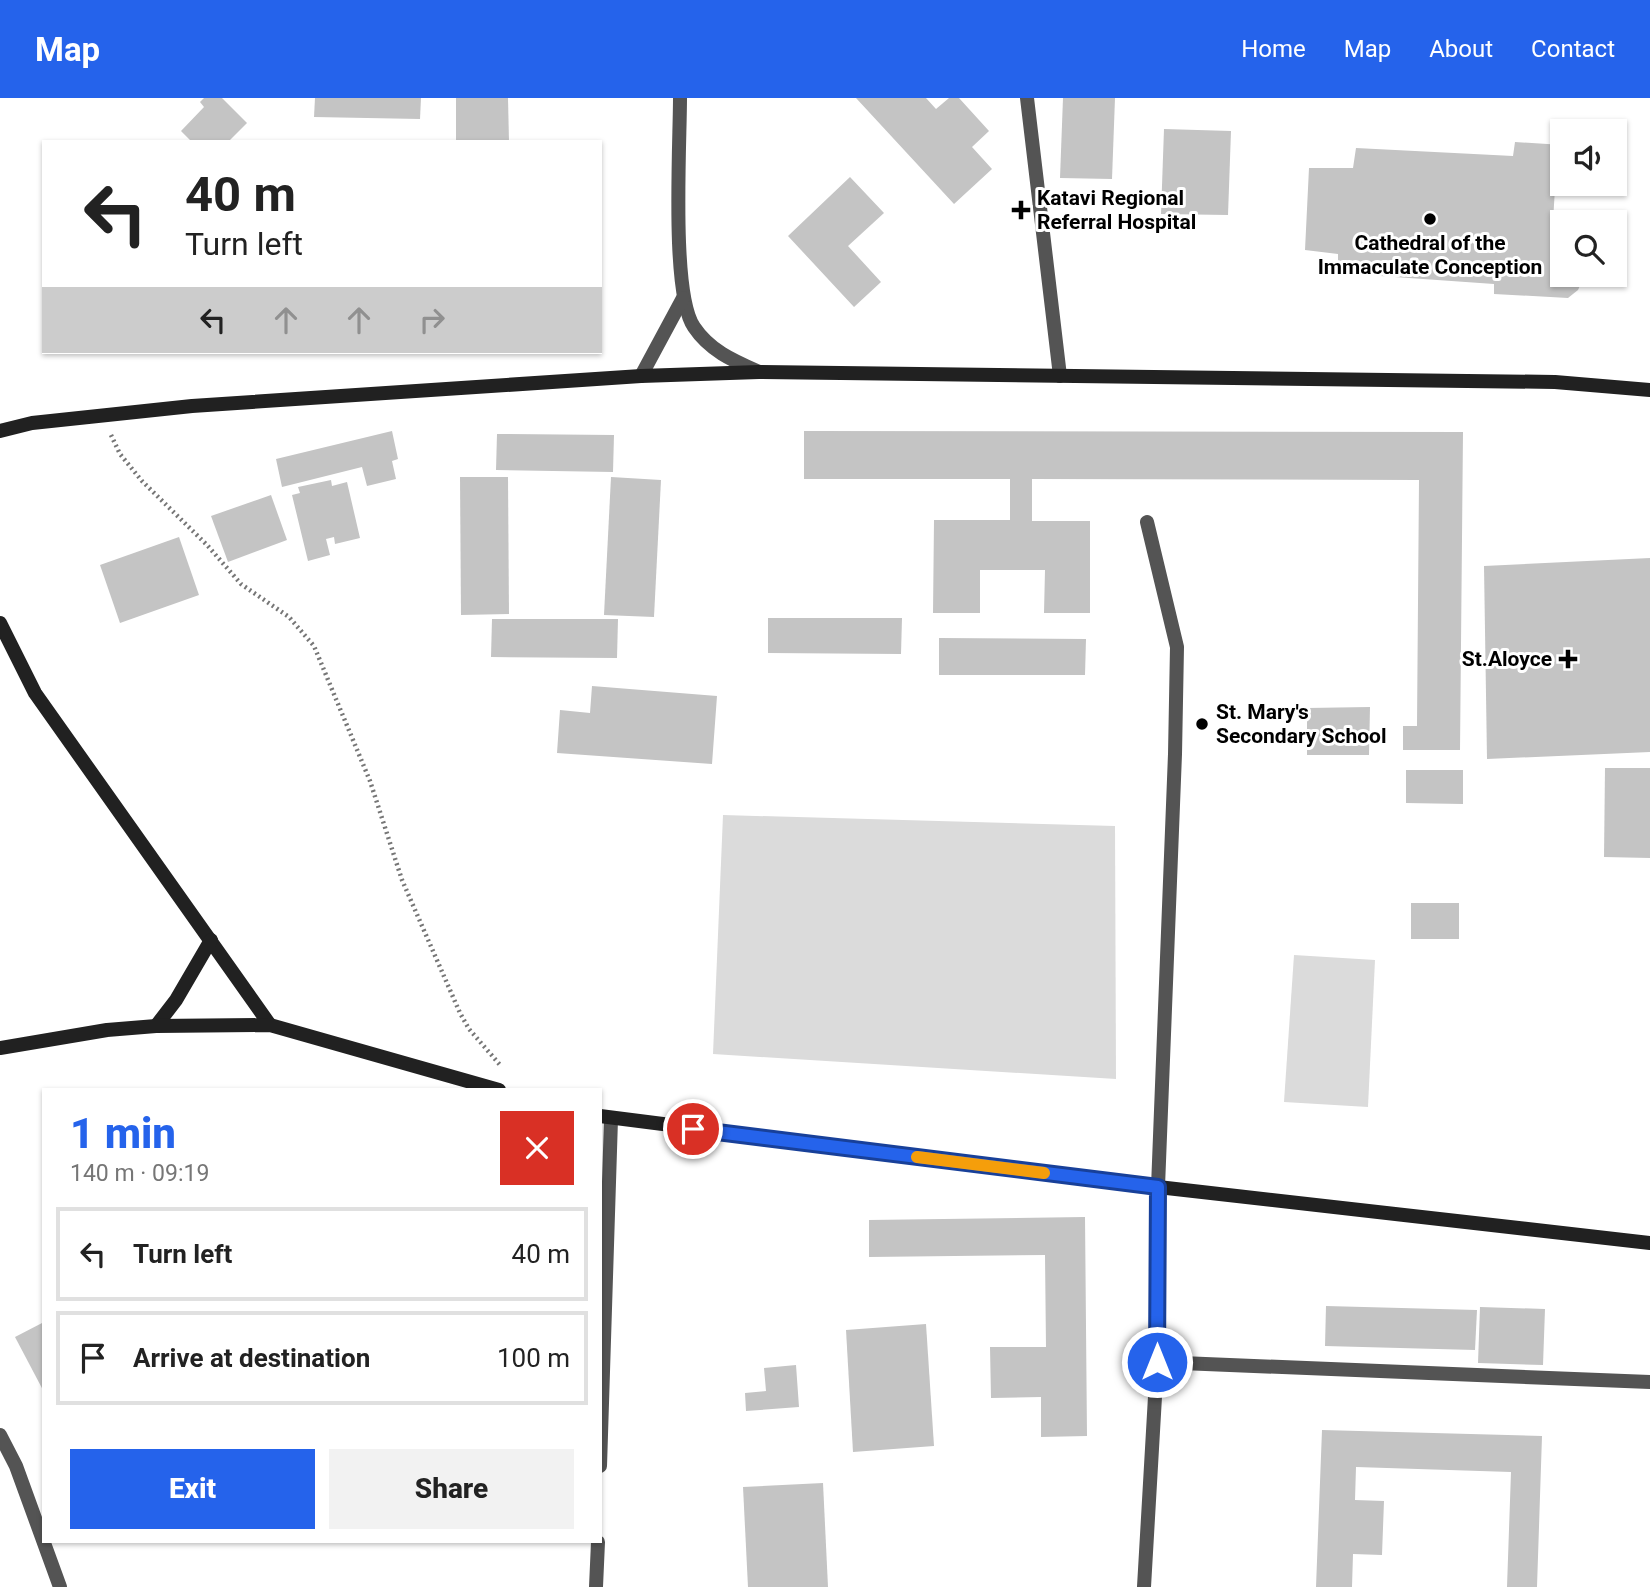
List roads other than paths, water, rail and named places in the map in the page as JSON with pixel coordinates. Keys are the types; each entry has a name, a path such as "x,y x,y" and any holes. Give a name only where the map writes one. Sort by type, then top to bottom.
{"street":[{"path":"680,98 680,249 683,298 692,326 708,344 726,358 759,372"},
{"path":"1027,98 1059,376"},
{"path":"641,376 683,298"},
{"path":"0,431 32,423 191,405 641,376 759,372 1555,382 1650,389"},
{"path":"1144,1587 1157,1362 1158,1187 1177,648 1147,522"},
{"path":"0,623 35,693 270,1025"},
{"path":"156,1026 176,1000 211,940"},
{"path":"0,1048 107,1030 156,1026 270,1025 492,1088"},
{"path":"602,1350 606,1117 1158,1187 1650,1243"},
{"path":"1157,1362 1650,1382"},
{"path":"0,1435 16,1466 42,1538"},
{"path":"44,1543 60,1587"},
{"path":"596,1587 598,1543"}],"place":[{"name":"Katavi Regional Referral Hospital","path":"1021,210"},
{"name":"Cathedral of the Immaculate Conception","path":"1430,219"},
{"name":"St.Aloyce","path":"1568,659"},
{"name":"St. Mary's Secondary School","path":"1202,724"}]}
